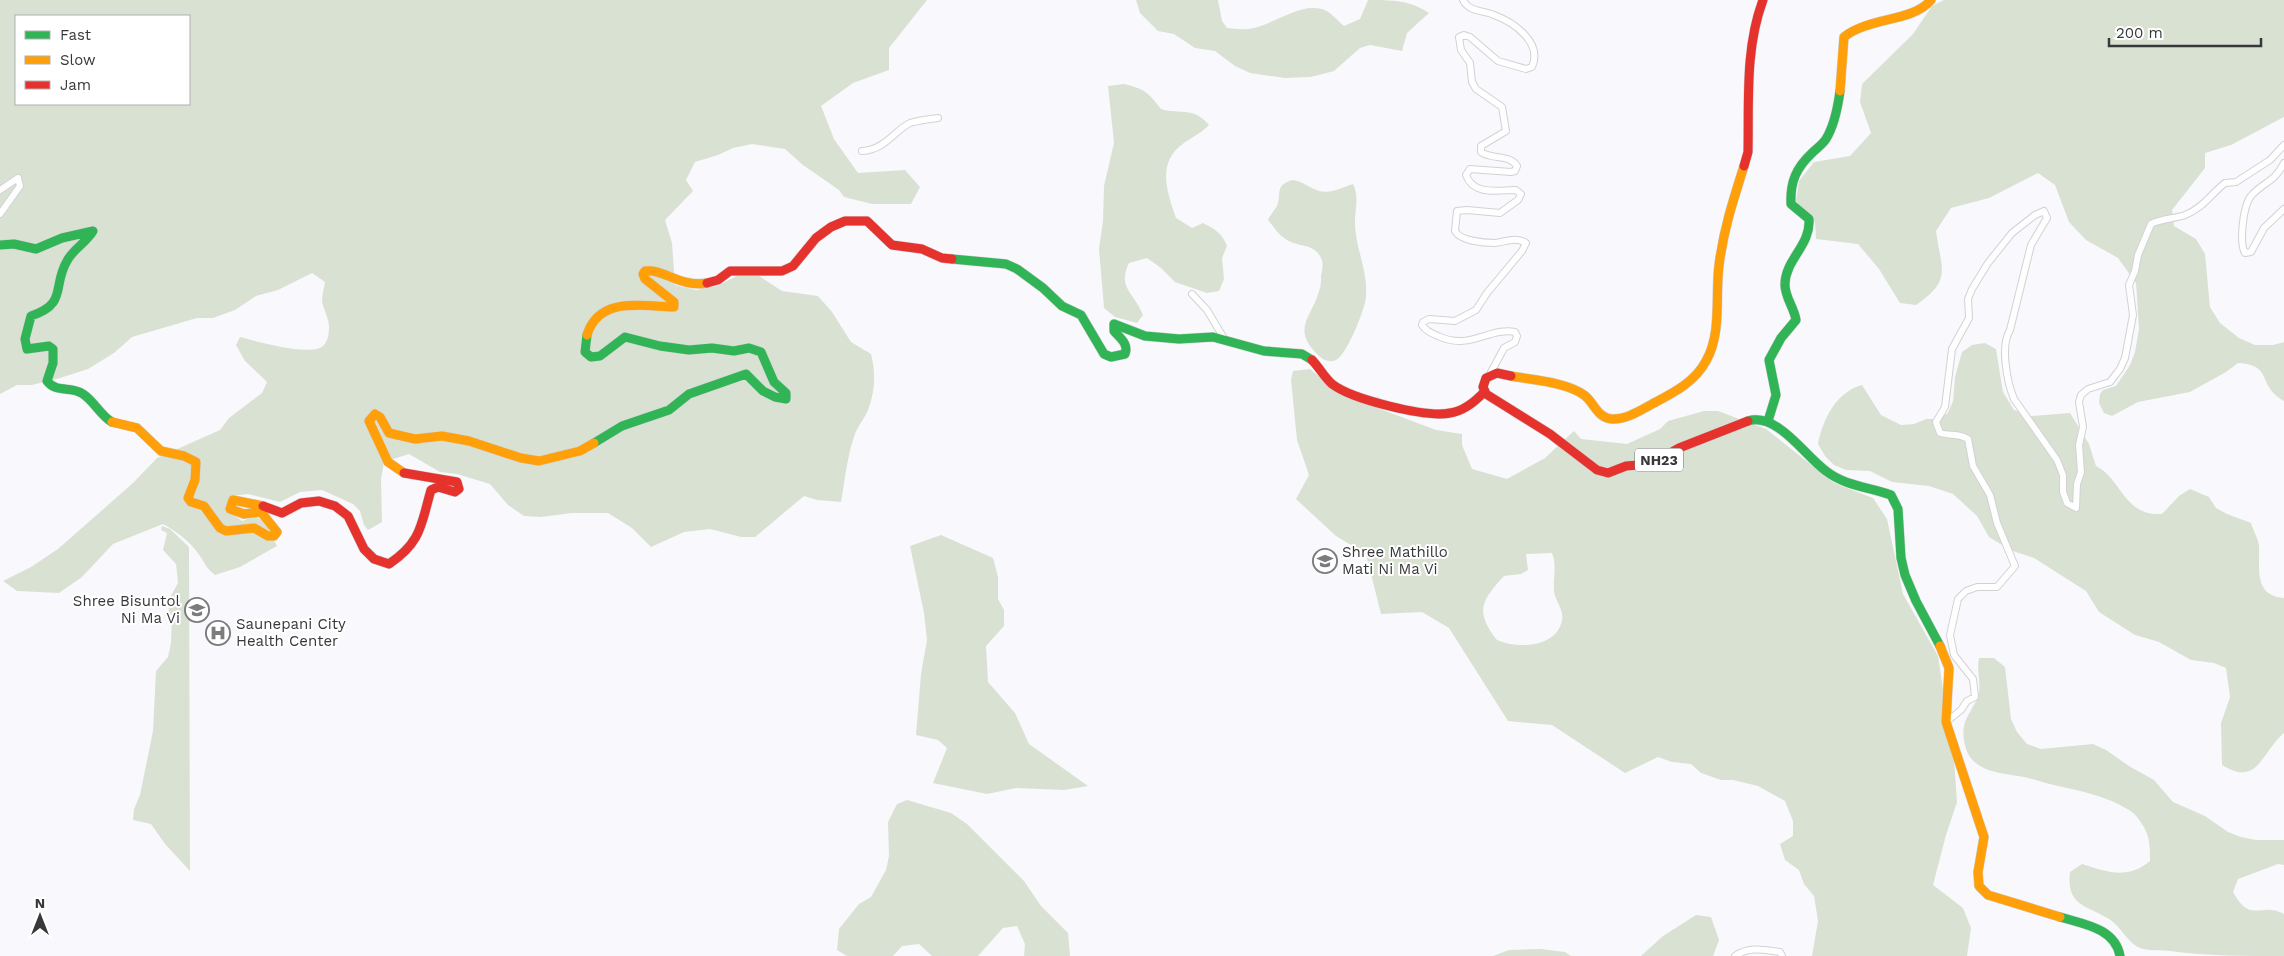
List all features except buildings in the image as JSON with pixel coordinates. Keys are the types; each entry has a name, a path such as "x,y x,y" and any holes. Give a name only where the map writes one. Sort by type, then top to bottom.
{"street":[{"path":"0,245 14,244 36,248 62,238 93,231 87,242 68,258 60,280 57,298 51,308 31,316 25,339 27,349 49,346 53,349 53,363 47,381 50,386 61,390 74,389 84,394 110,421 137,428 162,451 184,456 196,462 198,472 195,484 188,498 191,502 204,506 220,528 226,531 254,528 268,536 274,536 277,532 261,512 244,514 230,509 232,500 261,505 282,513 289,512 301,503 318,501 335,506 348,516 364,548 374,559 388,564 405,554 416,540 425,518 431,490 438,487 455,492 459,489 457,482 402,473 388,462 369,421 375,414 380,417 389,433 416,439 442,436 469,441 521,458 539,461 558,454 580,451 622,426 669,410 689,394 746,374 752,377 758,387 778,399 786,399 786,393 774,382 761,352 749,348 734,351 712,348 689,350 660,346 625,337 600,356 591,357 585,352 586,344 594,319 612,306 674,307 674,302 645,279 643,274 645,271 651,270 683,283 704,284 718,280 730,271 782,271 793,266 816,238 831,227 845,221 867,221 892,245 922,249 942,258 1006,264 1018,269 1043,288 1062,306 1081,316 1104,354 1111,357 1125,354 1128,350 1126,344 1114,331 1114,324 1120,324 1131,332 1142,336 1178,339 1205,336 1273,353 1302,354 1311,358 1327,379 1336,387 1352,394 1409,411 1445,415 1476,401 1485,391 1484,381 1504,348 1515,342 1517,336 1515,332 1502,332 1460,342 1443,338 1425,330 1422,325 1423,322 1429,319 1455,321 1476,310 1487,293 1522,251 1526,243 1520,240 1497,243 1462,238 1455,231 1457,211 1500,213 1518,200 1521,194 1516,190 1483,190 1473,185 1467,179 1466,174 1470,169 1511,172 1515,171 1517,166 1510,160 1486,155 1481,152 1481,146 1506,131 1502,107 1476,89 1472,82 1470,63 1460,50 1459,37 1464,35 1470,37 1498,61 1526,69 1532,67 1534,55 1532,46 1522,31 1493,14 1470,8 1463,0"},
{"path":"1488,376 1504,373 1570,388 1587,398 1602,416 1614,420 1631,415 1679,389 1697,374 1706,362 1715,341 1720,253 1725,225 1748,152 1751,43 1755,22 1763,0"},
{"path":"1931,0 1922,10 1909,15 1885,19 1849,33 1844,37 1839,98 1831,130 1822,144 1805,159 1793,177 1790,187 1794,208 1810,219 1810,232 1792,261 1784,281 1789,303 1794,311 1796,320 1781,338 1771,353 1769,360 1776,394 1768,421 1834,478 1850,485 1880,490 1894,498 1898,509 1901,558 1905,575 1916,601 1939,643 1949,668 1946,722 1984,837 1978,872 1978,886 1988,895 2100,929 2118,945 2120,956"},
{"path":"862,151 868,151 892,139 910,124 938,118"},
{"path":"1946,722 1962,710 1967,701 1975,697 1973,679 1954,655 1950,635 1958,600 1966,591 1977,587 1997,587 2015,566 1998,523 1990,495 1973,466 1968,439 1959,434 1940,433 1936,422 1945,407 1952,349 1969,318 1968,299 1972,289 2005,242 2035,215 2044,211 2047,218 2030,246 2010,330 2004,339 2006,364 2010,389 2014,399 2057,460 2063,476 2063,492 2067,503 2076,508 2077,484 2081,472 2079,445 2082,427 2079,402 2081,395 2088,388 2110,382 2122,363 2130,337 2132,316 2129,285 2135,271 2138,255 2151,224 2162,218 2184,216 2201,207 2225,183 2236,182 2270,160 2284,145"},
{"path":"2284,163 2274,179 2252,195 2247,203 2243,231 2243,249 2245,253 2251,252 2264,228 2284,209"},
{"path":"0,190 18,178 20,186 0,214"},
{"path":"1192,294 1207,310 1225,340"},
{"name":"NH23","path":"1485,391 1490,398 1550,434 1597,470 1604,472 1626,466 1651,464 1679,448 1748,421 1759,419 1768,421"},
{"path":"1735,956 1743,950 1757,949 1780,952 1782,956"}],"shaded area":[{"path":"0,0 927,0 889,48 889,70 853,83 821,106 834,139 858,173 905,170 920,187 911,204 872,204 844,197 839,190 803,165 785,149 752,144 733,148 695,162 686,180 693,191 665,220 672,243 675,285 696,290 717,286 741,274 756,274 782,291 818,296 832,312 851,342 871,354 874,375 872,396 868,410 852,442 841,502 817,500 804,496 755,537 741,537 710,529 684,532 651,547 632,528 608,513 572,513 541,517 524,516 508,505 490,484 457,474 440,472 409,454 384,462 381,479 382,522 368,530 364,525 360,511 353,504 322,490 300,492 280,502 248,494 231,496 226,509 242,521 255,516 265,522 277,546 240,567 215,575 188,542 163,524 113,544 82,577 59,593 17,591 3,581 31,567 58,549 133,483 157,458 220,430 229,418 262,393 267,382 245,361 236,345 240,337 270,345 297,349 318,349 324,345 329,327 322,301 325,282 312,273 278,290 256,296 235,310 213,318 197,318 132,337 114,353 88,369 32,385 17,385 0,394"},
{"path":"1136,0 1218,0 1222,21 1227,28 1240,29 1262,26 1296,11 1313,8 1328,12 1344,26 1360,19 1368,0 1408,3 1429,13 1407,33 1402,51 1370,45 1360,48 1334,71 1311,77 1285,78 1250,73 1235,66 1215,51 1195,48 1174,34 1158,31 1140,13"},
{"path":"1944,0 2284,0 2284,117 2231,145 2205,153 2205,168 2172,210 2174,226 2196,239 2205,254 2210,307 2220,323 2239,338 2255,345 2273,345 2284,342 2284,401 2270,389 2261,372 2249,365 2238,363 2190,392 2138,402 2112,416 2104,413 2099,403 2100,394 2103,390 2116,386 2130,365 2135,352 2139,329 2136,283 2118,258 2086,240 2069,222 2055,185 2038,173 1989,198 1951,208 1936,231 1942,265 1940,281 1928,296 1916,305 1900,303 1879,269 1858,244 1816,239 1815,222 1796,201 1799,181 1814,162 1850,156 1871,133 1860,102 1862,84 1913,34 1932,6"},
{"path":"1124,84 1146,92 1161,109 1198,115 1209,125 1175,151 1167,168 1167,188 1176,218 1192,228 1203,223 1215,229 1227,246 1222,258 1224,279 1219,291 1207,293 1175,282 1161,268 1147,258 1129,263 1125,278 1126,284 1143,315 1137,323 1115,317 1104,308 1099,249 1103,221 1104,186 1114,143 1108,86"},
{"path":"1292,180 1324,192 1334,191 1353,184 1355,189 1356,234 1365,278 1366,296 1363,311 1355,331 1345,350 1334,361 1327,361 1319,356 1310,346 1304,330 1320,288 1323,265 1321,258 1315,250 1286,239 1277,232 1268,220 1277,206 1281,187 1286,182"},
{"path":"1985,343 1996,349 2003,392 2014,410 2031,416 2070,413 2089,444 2096,466 2105,472 2124,496 2139,509 2149,513 2162,514 2179,496 2190,489 2209,497 2216,508 2251,523 2259,546 2259,571 2263,586 2267,592 2274,596 2284,598 2284,733 2252,770 2244,772 2234,771 2222,765 2221,723 2230,697 2226,668 2214,663 2191,660 2159,642 2135,635 2099,612 2086,591 2034,558 2010,550 1989,537 1977,516 1953,494 1929,486 1892,482 1870,471 1846,470 1834,465 1825,456 1818,444 1823,425 1832,408 1845,394 1862,385 1881,415 1901,425 1914,424 1926,419 1938,419 1948,413 1953,401 1955,377 1962,352 1972,345"},
{"path":"1310,369 1340,394 1436,430 1462,434 1462,445 1472,469 1507,479 1545,458 1574,431 1581,439 1627,444 1660,429 1668,421 1704,411 1718,411 1766,429 1834,483 1873,498 1887,519 1903,594 1938,656 1954,759 1957,802 1933,885 1963,908 1971,928 1967,956 1812,956 1818,921 1814,896 1804,884 1799,870 1785,860 1780,844 1793,836 1793,821 1785,801 1758,786 1733,780 1721,780 1701,773 1691,764 1672,762 1658,757 1625,773 1552,725 1508,721 1449,628 1422,612 1381,614 1366,554 1336,536 1296,499 1309,475 1297,440 1291,380 1293,371","holes":["1552,553 1555,567 1554,591 1562,616 1559,629 1553,636 1535,644 1515,645 1497,640 1485,621 1483,613 1486,599 1490,592 1504,576 1521,574 1528,570 1526,554"]},
{"path":"162,526 170,529 189,547 190,871 165,844 151,824 133,820 153,731 156,671 168,657 171,643 172,616 169,611 168,601 178,583 176,564 163,550 167,533 161,530"},
{"path":"941,535 993,558 998,577 998,599 1004,610 1004,626 986,646 988,682 1015,713 1029,744 1088,786 1064,790 1016,788 987,794 933,783 947,748 938,740 916,735 921,674 927,640 924,613 910,546"},
{"path":"1979,658 1994,658 2005,667 2011,719 2017,732 2027,744 2041,749 2093,744 2154,780 2173,802 2205,816 2228,832 2256,840 2284,840 2284,865 2278,864 2238,879 2233,892 2245,908 2276,911 2284,914 2284,956 2212,955 2143,949 2133,944 2114,922 2079,903 2071,892 2070,872 2082,864 2117,873 2133,871 2142,867 2150,861 2149,842 2146,831 2134,814 2112,801 2028,778 1989,770 1974,761 1968,754 1965,745 1964,729 1967,718 1978,696"},
{"path":"907,800 951,813 967,824 1024,881 1041,906 1068,933 1070,956 1024,956 1025,944 1017,926 1003,928 978,956 932,956 919,944 902,946 893,956 847,956 837,950 839,929 859,904 871,897 886,870 889,856 888,822 897,804"},
{"path":"1696,915 1711,917 1719,940 1713,956 1641,956 1663,936"},
{"path":"1541,949 1565,952 1571,956 1493,956 1509,950"}],"traffic: fast":[{"path":"1768,421 1776,395 1769,360 1781,338 1796,320 1785,288 1786,274 1803,244 1809,228 1809,219 1791,204 1793,182 1802,164 1823,143 1829,134 1840,91"},
{"path":"0,245 14,244 36,249 62,238 93,231 67,261 60,278 55,300 43,311 31,316 25,339 27,349 49,346 53,349 53,363 47,381 51,385 78,391 83,394 112,422"},
{"path":"952,259 1006,264 1017,269 1043,288 1062,306 1081,315 1104,354 1111,357 1125,354 1126,350 1123,341 1114,331 1114,324 1145,336 1179,339 1213,337 1264,351 1302,354 1312,360"},
{"path":"587,335 585,352 591,357 600,356 625,337 660,346 689,350 712,348 734,351 749,348 761,352 774,382 786,393 786,399 775,397 763,391 746,374 689,394 669,410 622,426 594,443"},
{"path":"1748,421 1759,420 1780,429 1833,476 1849,483 1891,495 1898,509 1901,558 1905,575 1916,601 1940,646"},
{"path":"2060,917 2088,925 2105,933 2112,939 2120,956"}],"traffic: slow":[{"path":"1840,91 1844,37 1866,26 1913,12 1931,0"},
{"path":"1511,376 1568,387 1584,395 1603,416 1612,419 1623,418 1639,411 1676,391 1690,381 1706,361 1714,339 1719,265 1723,239 1744,166"},
{"path":"587,335 593,323 601,314 611,309 636,305 674,307 674,302 645,279 643,274 645,271 658,272 689,283 707,283"},
{"path":"404,473 388,462 369,421 375,414 380,417 389,433 415,439 442,436 469,441 521,458 539,461 580,451 594,443"},
{"path":"112,422 137,428 161,451 184,456 196,462 195,480 188,498 191,502 204,506 220,528 226,531 254,528 268,536 274,536 277,532 261,512 244,514 230,509 233,500 263,506"},
{"path":"1940,646 1949,668 1946,722 1984,837 1978,872 1979,886 1988,895 2060,917"}],"traffic: jam":[{"path":"1744,166 1748,152 1748,94 1753,37 1763,0"},
{"path":"707,283 718,280 730,271 782,271 793,266 816,238 831,227 845,221 867,221 892,245 922,249 942,258 952,259"},
{"path":"1312,360 1329,381 1342,390 1371,401 1407,410 1439,414 1455,412 1469,405 1485,391"},
{"path":"1511,376 1497,373 1486,378 1483,387 1486,394 1550,434 1597,470 1608,473 1626,466 1651,464 1679,448 1748,421"},
{"path":"263,506 282,513 301,503 319,501 335,506 348,516 364,549 374,559 389,564 408,548 419,532 431,490 438,487 455,492 459,489 457,482 404,473"}],"place":[{"name":"Shree Mathillo Mati Ni Ma Vi","path":"1325,561"},
{"name":"Shree Bisuntol Ni Ma Vi","path":"197,610"},
{"name":"Saunepani City Health Center","path":"218,633"}]}
